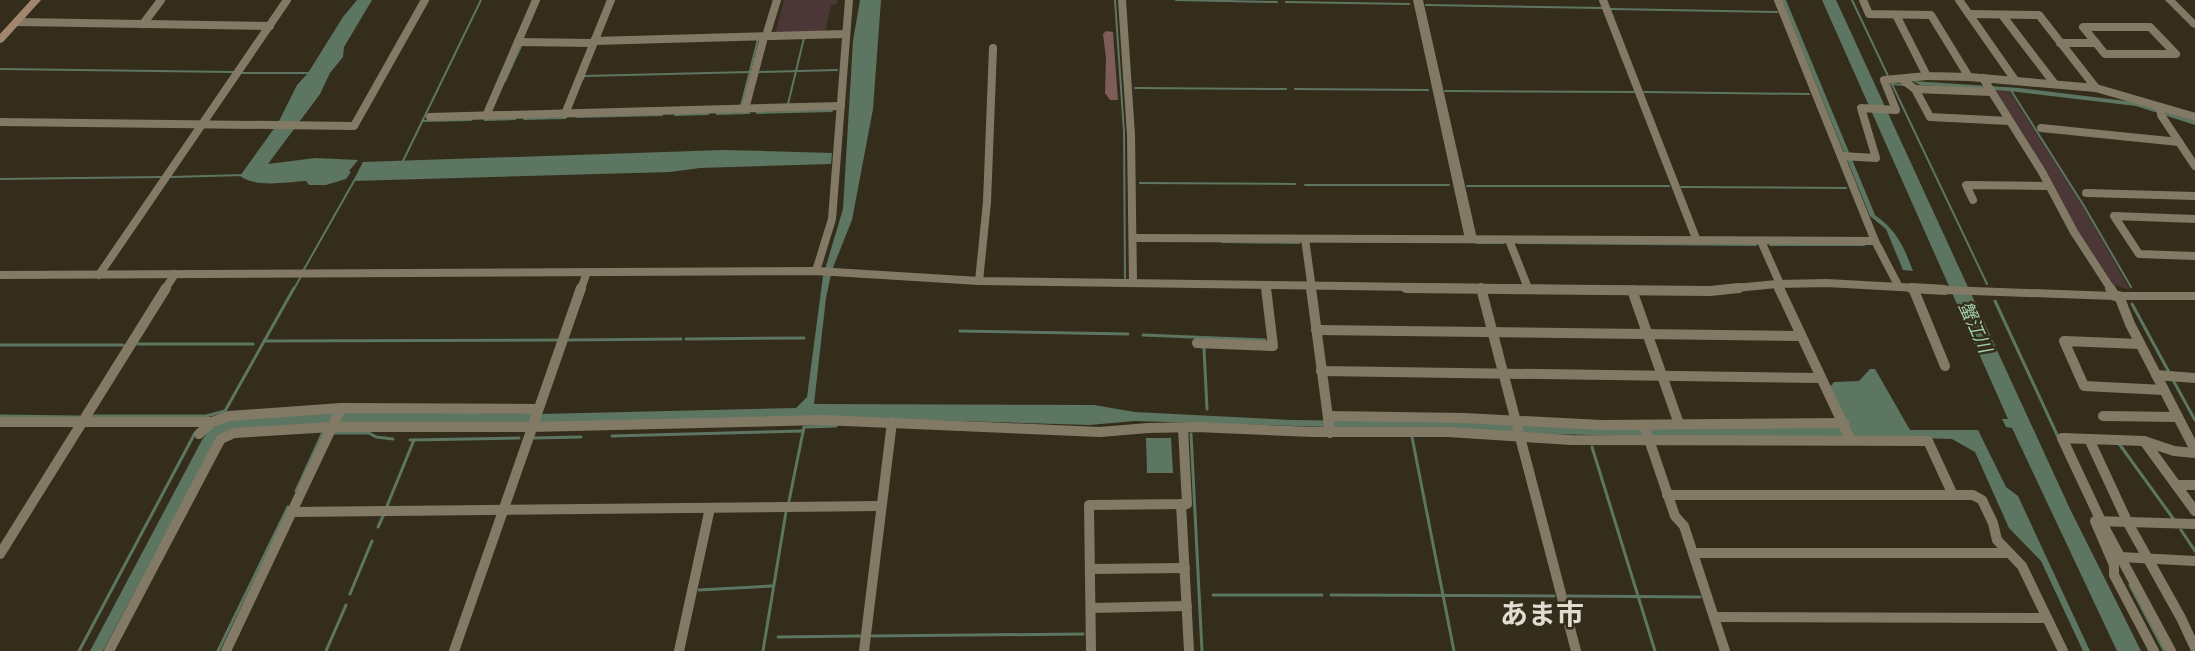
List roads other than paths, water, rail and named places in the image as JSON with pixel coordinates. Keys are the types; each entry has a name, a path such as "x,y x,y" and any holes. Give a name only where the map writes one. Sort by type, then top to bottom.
{"main road":[{"path":"0,40 36,0"}],"street":[{"path":"142,24 161,0"},
{"path":"99,275 287,0"},
{"path":"0,122 354,126 425,0"},
{"path":"486,116 536,0"},
{"path":"565,114 611,0"},
{"path":"745,109 777,0"},
{"path":"819,271 832,219 849,0"},
{"path":"1122,0 1131,135 1133,283"},
{"path":"1418,0 1471,239"},
{"path":"1603,0 1697,241"},
{"path":"1778,0 1846,156 1875,241 1899,287"},
{"path":"1863,0 1869,14 1931,15 1969,77"},
{"path":"1959,0 2015,80"},
{"path":"2170,0 2195,25"},
{"path":"1969,14 2039,15 2096,88"},
{"path":"1896,15 1927,76"},
{"path":"2002,15 2054,83"},
{"path":"17,22 270,26"},
{"path":"2083,27 2150,27 2176,54 2105,54 2097,43 2083,27"},
{"path":"518,42 594,42 846,34"},
{"path":"2060,43 2097,43"},
{"path":"979,280 987,202 993,48"},
{"path":"1846,156 1876,158 1862,108 1896,110 1884,80 1927,76 1969,77 1988,86 2074,232 2117,296 2140,344 2165,375 2164,390 2195,451 2174,452 2144,441 2062,438 2101,521 2171,651"},
{"path":"1903,80 1915,89 1930,117 2010,121"},
{"path":"1915,89 1988,86 2015,80 2054,83 2096,88 2161,110 2195,117"},
{"path":"429,117 841,106"},
{"path":"2161,110 2195,166"},
{"path":"2041,128 2179,142"},
{"path":"1973,200 1966,185 2048,186"},
{"path":"2086,193 2195,196"},
{"path":"2195,219 2114,216 2139,254 2195,255"},
{"path":"1133,238 1875,241"},
{"path":"1305,239 1330,432"},
{"path":"1509,240 1528,288"},
{"path":"1761,241 1800,336 1850,438"},
{"path":"0,275 819,271 979,280 1310,287 1710,291 1779,284 1827,283 1945,290 2117,296 2195,296"},
{"path":"454,651 587,272"},
{"path":"0,554 175,274"},
{"path":"1197,343 1273,346 1266,286"},
{"path":"1481,288 1576,651"},
{"path":"1913,288 1945,366"},
{"path":"1632,290 1679,424"},
{"path":"1316,330 1800,336"},
{"path":"2140,344 2064,341 2084,386 2164,390"},
{"path":"1322,371 1820,378"},
{"path":"2165,375 2195,378"},
{"path":"0,422 212,422 228,416 340,409 537,410"},
{"path":"226,651 340,409"},
{"path":"2103,416 2178,417"},
{"path":"1328,417 1645,426 1679,424 1844,425"},
{"path":"109,651 222,439 234,433 333,425 532,426 822,420 1100,432 1129,428 1183,428 1449,432 1649,440 1850,438 1928,441 1953,495"},
{"path":"199,434 212,422"},
{"path":"864,651 891,422"},
{"path":"1645,426 1675,516 1684,526 1725,651"},
{"path":"1092,651 1089,505 1187,504 1183,428"},
{"path":"2090,439 2128,523 2195,648"},
{"path":"2144,441 2195,511"},
{"path":"2176,485 2195,485"},
{"path":"1667,495 1973,495 1982,500 1993,523 1997,540 2022,566 2063,651"},
{"path":"1181,504 1190,651"},
{"path":"292,512 881,506"},
{"path":"679,651 710,508"},
{"path":"2154,651 2114,575 2114,565 2095,521 2195,524"},
{"path":"1693,553 2009,553"},
{"path":"2120,557 2195,561"},
{"path":"1090,569 1185,568"},
{"path":"1091,608 1187,606"},
{"path":"1714,617 2047,618"}],"water":[{"path":"357,0 372,0 344,47 343,57 330,73 320,94 268,164 315,158 358,160 349,171 351,172 346,179 326,185 309,185 306,181 263,183 240,176 278,123 297,85 308,73 343,17"},
{"path":"860,0 881,0 873,109 852,220 832,270 826,298 814,404 1094,405 1135,412 1292,420 1848,427 1829,388 1834,382 1859,381 1870,369 1875,369 1910,430 1978,430 2006,487 2018,496 2090,651 2083,651 2041,561 2009,528 1975,452 1952,439 1855,436 1653,437 1135,421 1089,425 823,417 519,423 319,423 215,441 103,651 90,651 202,440 210,429 229,419 332,411 540,414 796,408 807,397 823,276 843,209 853,41"},
{"path":"1782,0 1786,0 1875,215 1889,227 1898,239 1913,271 1903,270 1886,229 1870,216"},
{"name":"蟹江川","path":"1822,0 1836,0 2070,509 2141,651 2117,651 2012,428 2006,427 2002,419 2008,419"},
{"path":"1913,81 2019,88 2134,102 2195,121 2195,125 2136,106 2009,91 1920,85"},
{"path":"724,150 832,153 831,164 700,168 670,172 353,181 363,162"},
{"path":"1146,438 1171,438 1173,473 1147,473"}],"waterway":[{"path":"422,121 481,0"},
{"path":"1115,0 1124,132 1125,278"},
{"path":"1176,0 1277,2"},
{"path":"1852,0 1888,76"},
{"path":"1286,2 1409,4"},
{"path":"1426,5 1602,8"},
{"path":"1611,9 1777,12"},
{"path":"796,71 804,38"},
{"path":"750,72 758,39"},
{"path":"505,81 521,46"},
{"path":"0,69 233,72"},
{"path":"796,71 837,70"},
{"path":"759,72 796,71"},
{"path":"788,104 796,71"},
{"path":"583,79 584,76 750,72"},
{"path":"741,106 750,72"},
{"path":"242,73 308,73"},
{"path":"1890,80 1987,284"},
{"path":"1892,84 1905,85"},
{"path":"1135,88 1286,89"},
{"path":"1295,89 1428,90"},
{"path":"2010,89 2084,206 2131,287"},
{"path":"1445,91 1634,92"},
{"path":"1644,92 1809,94"},
{"path":"757,113 832,111"},
{"path":"717,114 749,113"},
{"path":"675,115 708,114"},
{"path":"577,117 662,115"},
{"path":"524,119 565,118"},
{"path":"485,120 515,119"},
{"path":"422,121 471,120"},
{"path":"403,161 422,121"},
{"path":"171,177 244,175"},
{"path":"0,179 161,177"},
{"path":"303,271 354,181"},
{"path":"1140,183 1295,184"},
{"path":"1305,185 1449,185"},
{"path":"1467,186 1669,186"},
{"path":"1681,187 1846,188"},
{"path":"1222,242 1299,243"},
{"path":"1477,243 1503,243"},
{"path":"1519,243 1756,245"},
{"path":"1770,245 1864,245"},
{"path":"294,289 300,278"},
{"path":"264,341 294,288"},
{"path":"1995,301 2059,439"},
{"path":"2132,304 2170,374"},
{"path":"960,331 1128,334"},
{"path":"1143,335 1265,340"},
{"path":"686,339 804,338"},
{"path":"567,340 681,339"},
{"path":"264,341 559,340"},
{"path":"92,416 206,416 225,411 264,341"},
{"path":"138,344 253,344"},
{"path":"0,345 123,345"},
{"path":"1204,348 1207,409"},
{"path":"2173,380 2195,420"},
{"path":"0,416 79,417"},
{"path":"789,501 804,427 836,426"},
{"path":"612,436 803,431"},
{"path":"296,491 323,432"},
{"path":"79,651 195,433"},
{"path":"333,433 369,433 376,437 393,439"},
{"path":"1191,434 1202,651"},
{"path":"534,438 581,437"},
{"path":"1412,437 1443,596"},
{"path":"410,440 519,438"},
{"path":"387,506 414,440"},
{"path":"2120,445 2175,521"},
{"path":"1592,447 1638,597"},
{"path":"218,651 288,507"},
{"path":"763,651 786,512"},
{"path":"378,527 384,514"},
{"path":"2181,530 2195,551"},
{"path":"350,594 372,541"},
{"path":"2130,585 2164,650"},
{"path":"699,590 772,586"},
{"path":"1213,595 1322,595"},
{"path":"1331,595 1443,596"},
{"path":"1443,596 1554,596"},
{"path":"1443,596 1454,651"},
{"path":"1568,596 1638,597"},
{"path":"1638,597 1700,597"},
{"path":"1638,597 1655,651"},
{"path":"326,651 346,605"},
{"path":"872,636 1083,634"},
{"path":"778,637 860,636"}],"district":[{"name":"あま市","path":"1542,614"}]}
